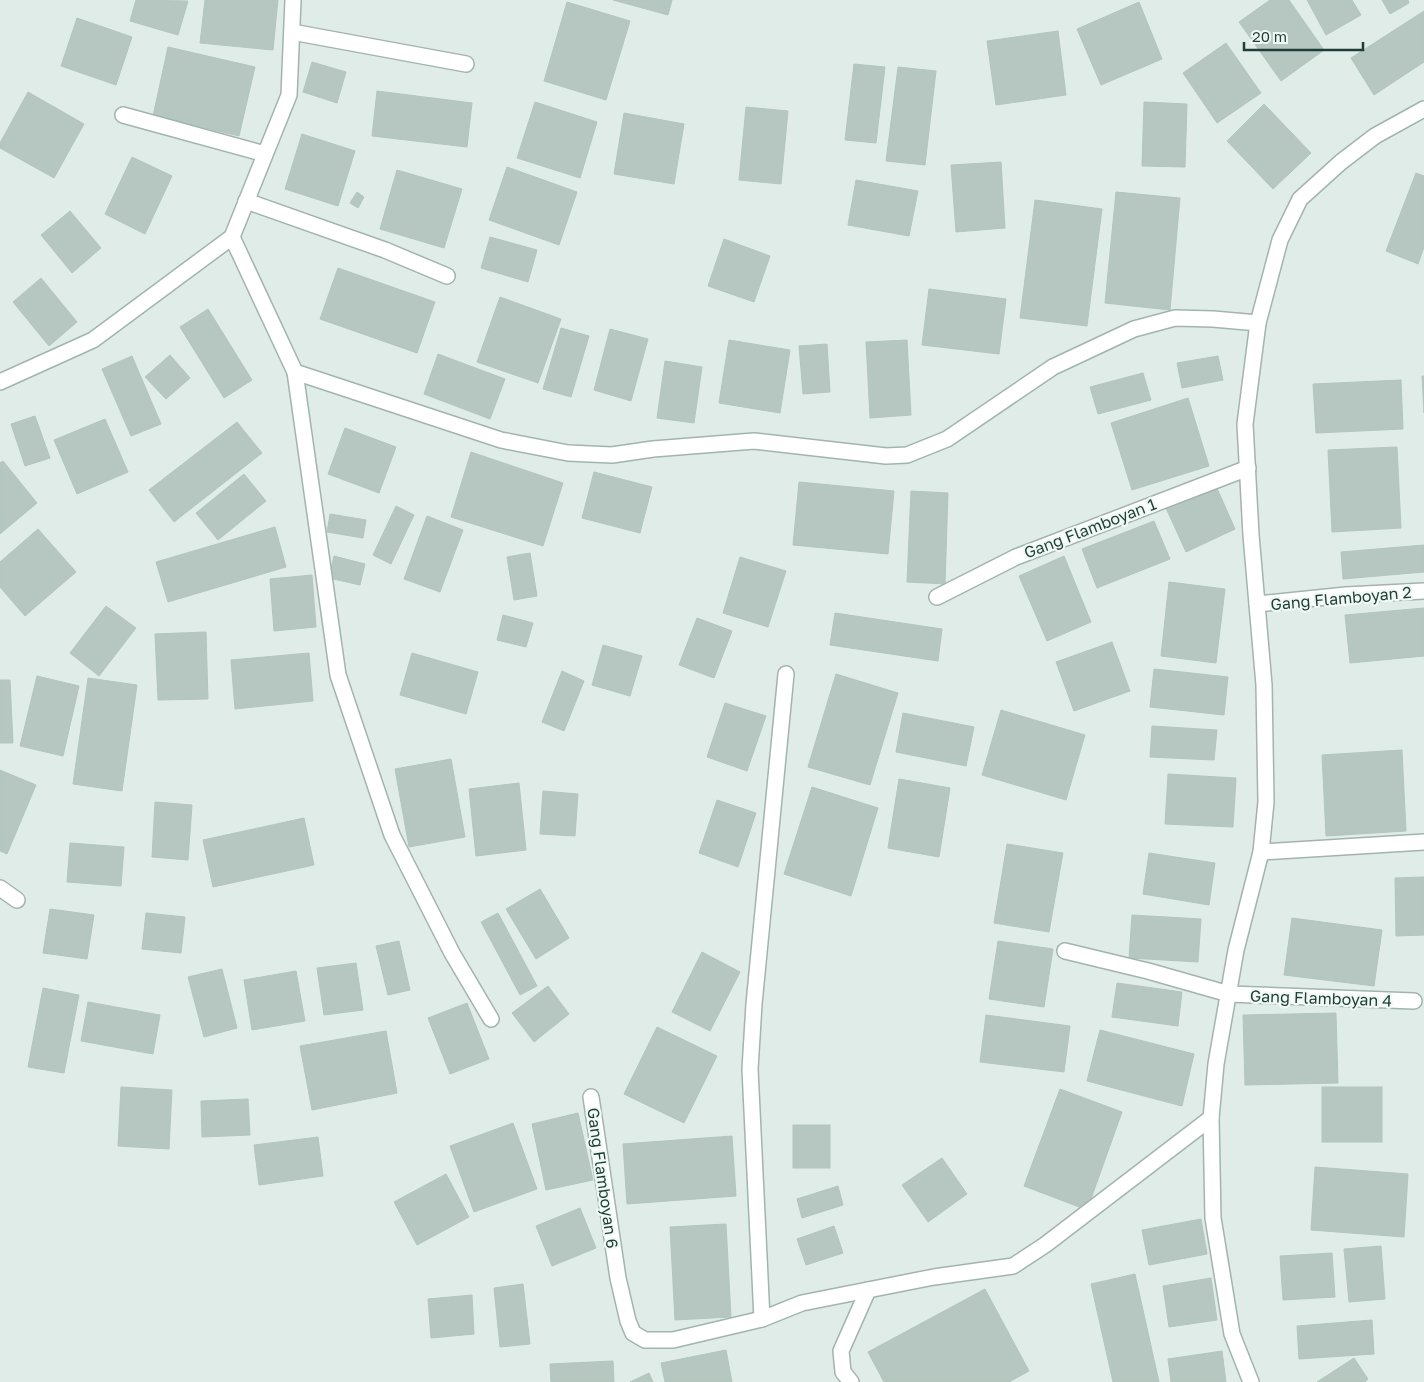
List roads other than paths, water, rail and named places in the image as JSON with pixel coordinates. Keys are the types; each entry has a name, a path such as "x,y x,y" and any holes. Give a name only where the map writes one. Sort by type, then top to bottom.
{"street":[{"path":"0,382 93,340 232,237 288,95 293,0"},
{"path":"292,32 466,64"},
{"path":"1251,1382 1232,1334 1213,1218 1211,1118 1216,1064 1236,950 1261,852 1266,793 1264,685 1251,535 1245,424 1258,323 1280,240 1300,199 1341,162 1375,136 1424,109"},
{"path":"123,115 265,154"},
{"path":"246,201 385,250 447,276"},
{"path":"232,237 294,372 338,675 392,835 452,953 491,1019"},
{"path":"294,372 500,440 568,452 612,455 653,449 754,441 886,456 907,455 947,439 1053,367 1134,329 1175,318 1258,323"},
{"name":"Gang Flamboyan 1","path":"937,597 1016,557 1248,468"},
{"name":"Gang Flamboyan 2","path":"1257,604 1346,595 1424,591"},
{"path":"786,674 754,1004 750,1069 762,1318 802,1303 934,1277 1013,1266 1045,1246 1211,1118"},
{"path":"1261,852 1424,842"},
{"path":"0,888 17,900"},
{"name":"Gang Flamboyan 4","path":"1065,951 1148,971 1229,994 1414,1001"},
{"name":"Gang Flamboyan 6","path":"591,1097 615,1260 628,1321 633,1333 638,1338 645,1340 673,1340 762,1318"},
{"path":"851,1382 843,1372 841,1352 868,1290"}]}
